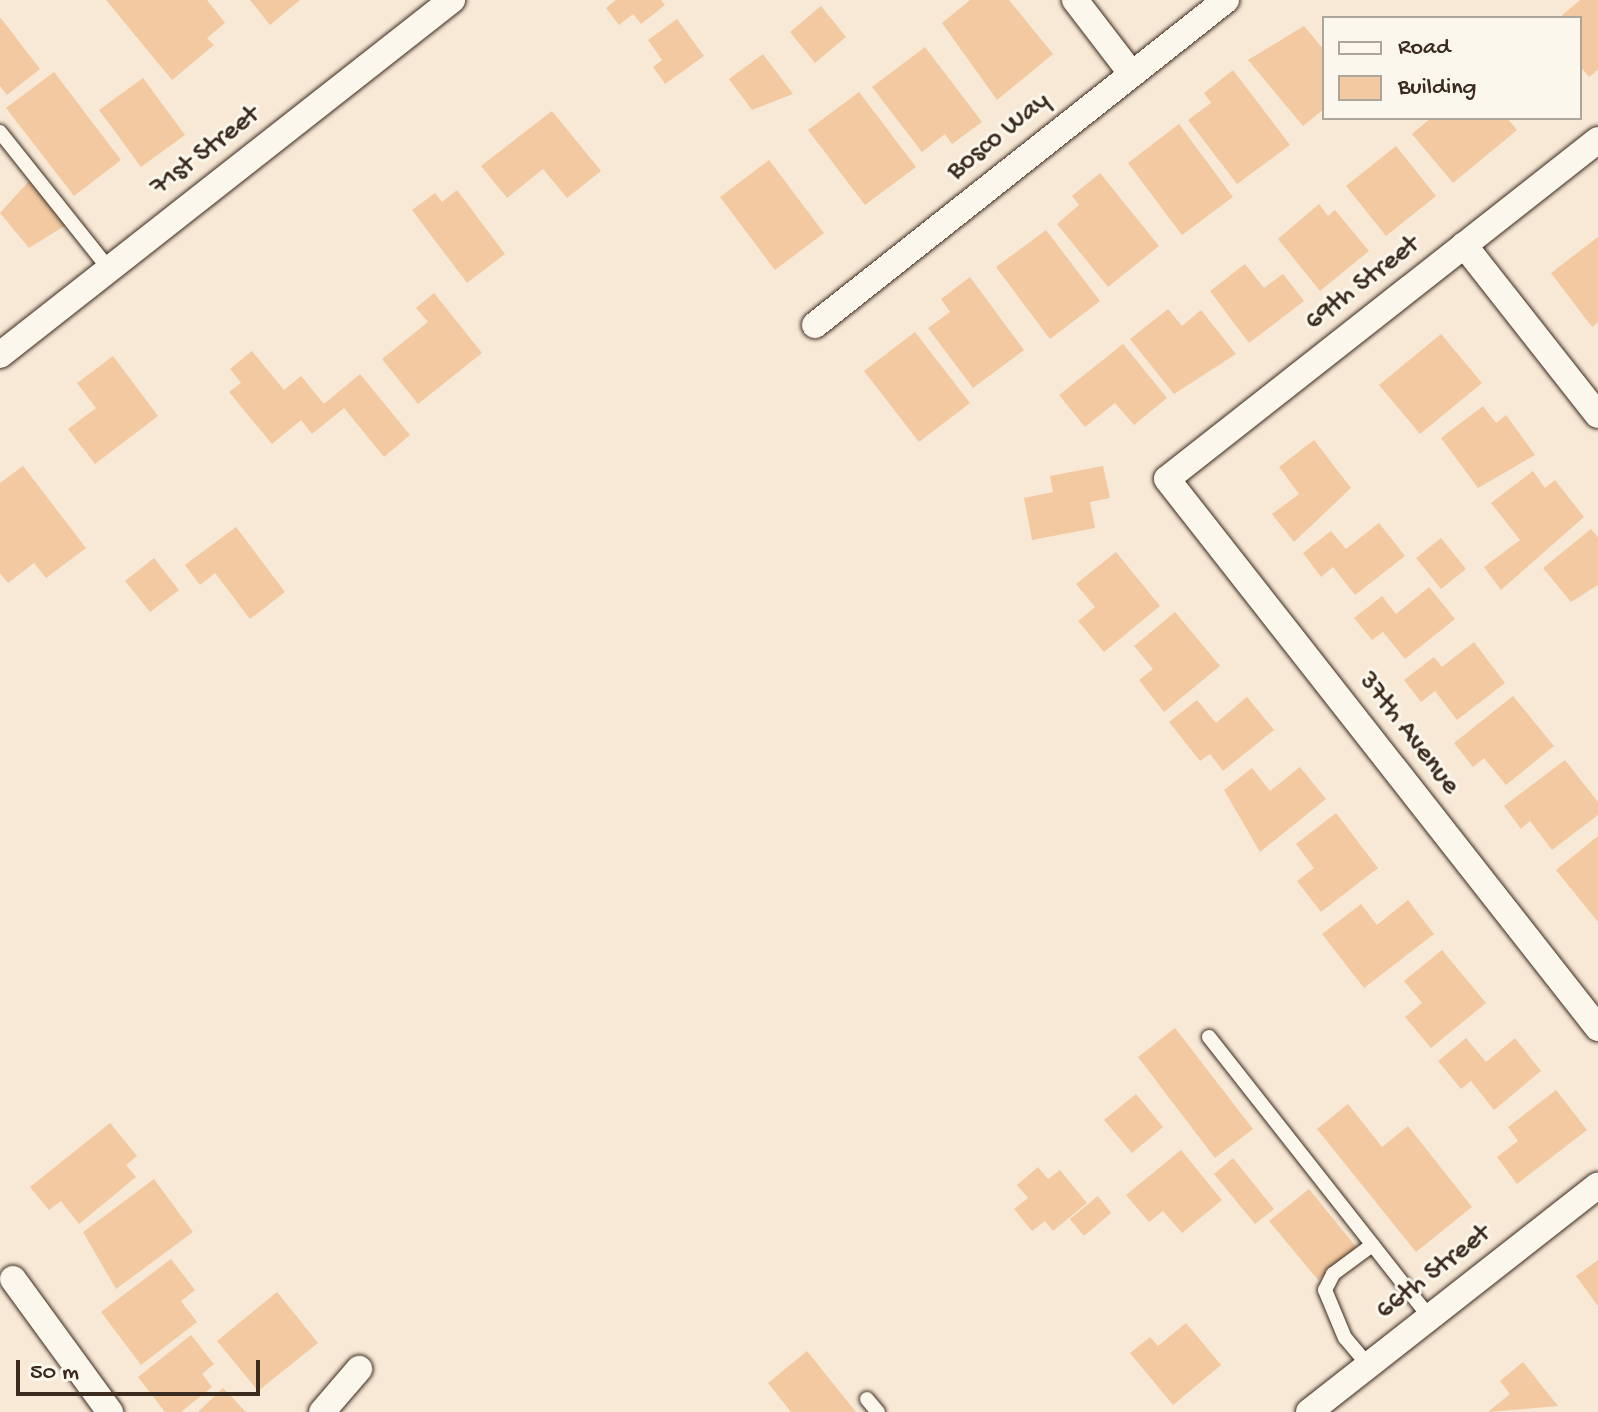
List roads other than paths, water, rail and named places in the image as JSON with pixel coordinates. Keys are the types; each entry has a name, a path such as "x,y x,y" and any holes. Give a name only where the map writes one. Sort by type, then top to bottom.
{"street":[{"name":"71st Street","path":"0,355 452,0"},
{"path":"1075,0 1131,73"},
{"name":"Bosco Way","path":"815,325 1226,0"},
{"name":"69th Street","path":"1167,479 1598,140"},
{"path":"1464,245 1598,415"},
{"name":"37th Avenue","path":"1167,479 1598,1028"},
{"name":"66th Street","path":"1309,1412 1598,1185"},
{"path":"13,1279 110,1412"},
{"path":"322,1412 359,1369"}],"lane":[{"path":"0,132 109,269"},
{"path":"1209,1037 1429,1317"},
{"path":"1368,1365 1345,1338 1325,1290 1333,1274 1372,1245"},
{"path":"867,1399 878,1412"}]}
